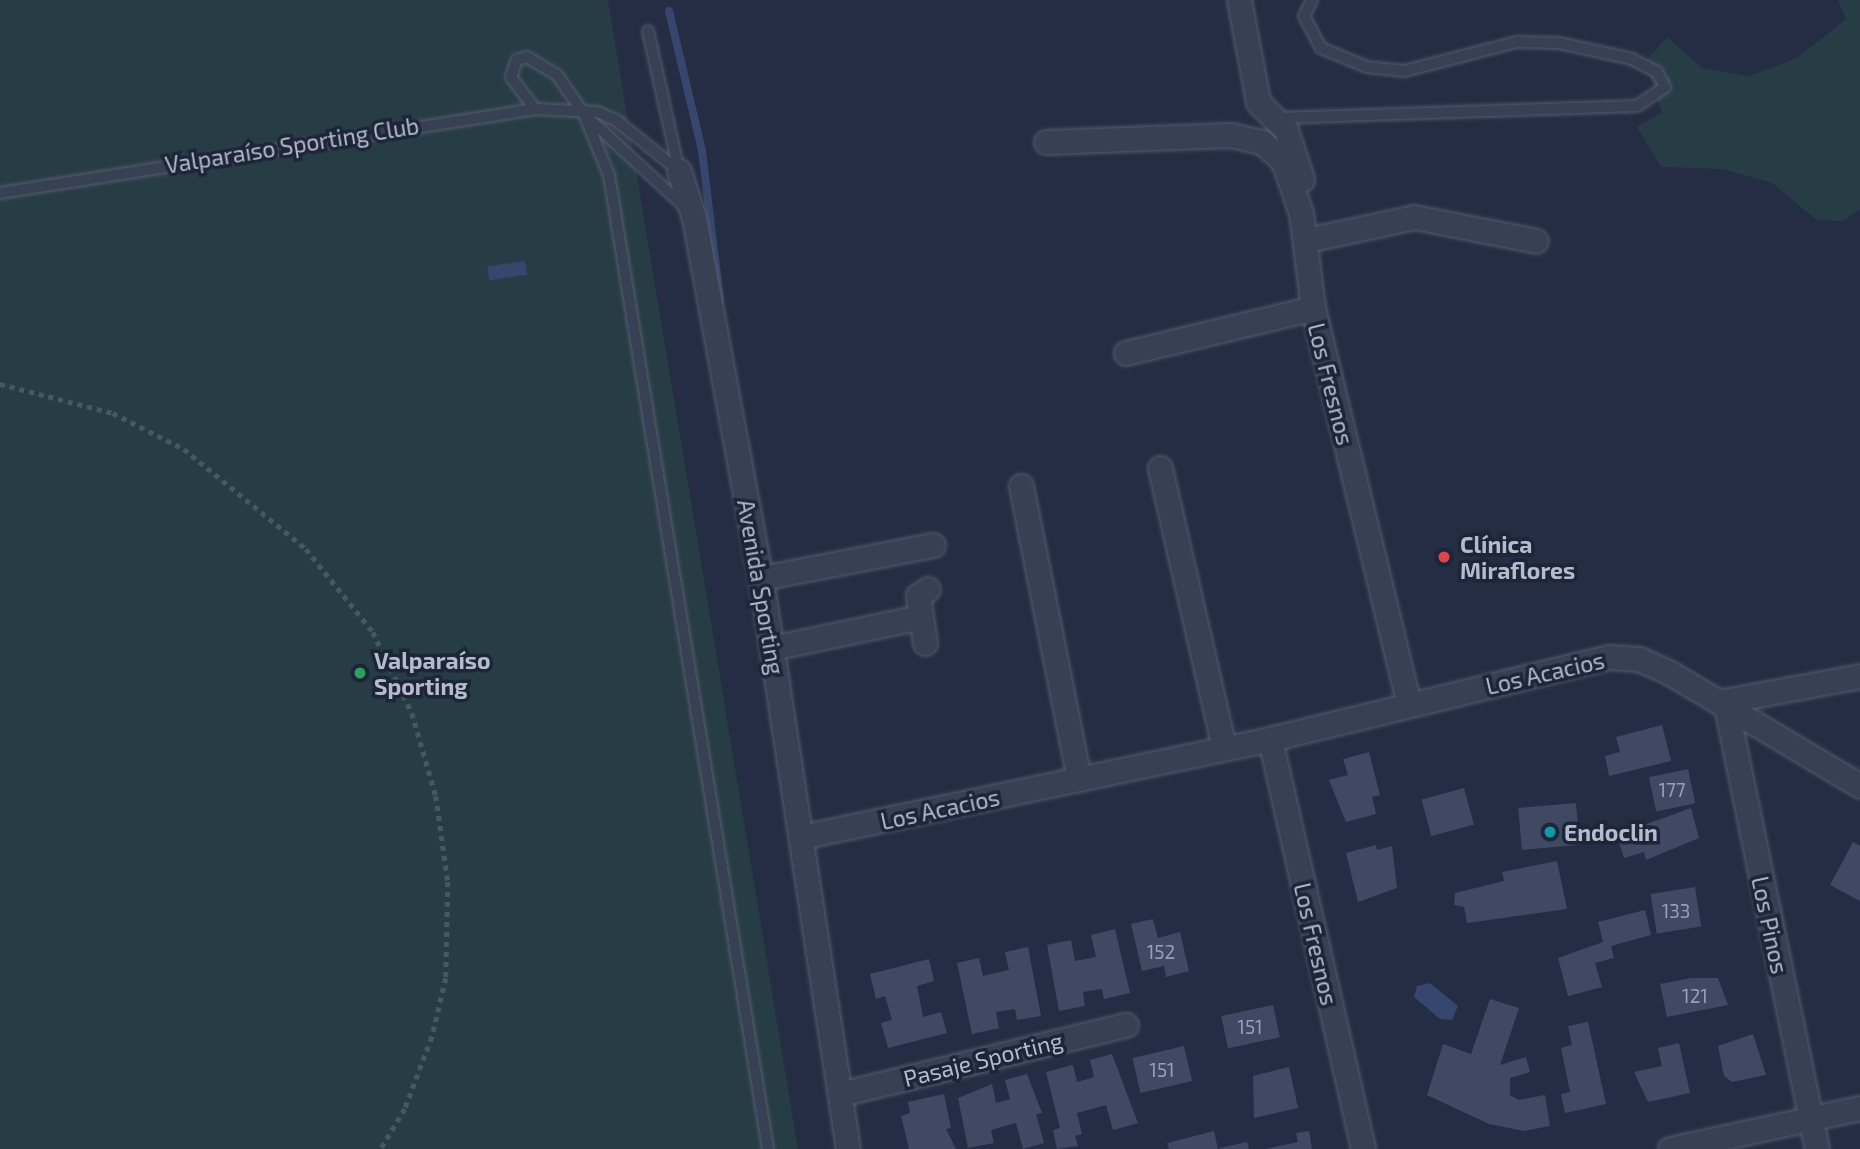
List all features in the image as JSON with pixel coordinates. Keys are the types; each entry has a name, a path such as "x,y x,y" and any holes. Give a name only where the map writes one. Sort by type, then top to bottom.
{"street":[{"path":"1238,0 1258,102 1279,118 1302,169 1301,213"},
{"name":"Los Fresnos","path":"1046,142 1248,137 1283,161 1301,213 1307,240 1313,309 1409,705"},
{"name":"Avenida Sporting","path":"679,171 694,218 761,578 848,1149"},
{"path":"1307,240 1414,217 1536,241"},
{"name":"Los Fresnos","path":"1126,353 1313,309"},
{"path":"1160,468 1224,748"},
{"path":"1021,486 1079,779"},
{"path":"761,578 933,545"},
{"path":"925,643 918,596 928,589"},
{"path":"772,648 920,617"},
{"name":"Los Acacios","path":"802,837 1270,739 1609,657 1639,659 1724,701 1860,786"},
{"path":"1724,701 1860,676"},
{"name":"Los Pinos","path":"1724,701 1817,1149"},
{"name":"Los Fresnos","path":"1270,739 1363,1149"},
{"name":"Pasaje Sporting","path":"840,1094 1126,1025"},
{"path":"1670,1149 1860,1108"}],"lane":[{"path":"1279,118 1637,106 1665,87 1657,72 1632,59 1559,43 1517,42 1404,71 1367,68 1321,48 1304,16 1312,0"},
{"name":"Avenida Sporting","path":"648,31 679,171"},
{"path":"535,109 510,77 517,60 527,57 557,75 584,114 694,218"},
{"name":"Valparaíso Sporting Club","path":"0,193 535,109 616,120 679,171"},
{"path":"584,114 609,175 768,1149"}],"path":[{"path":"0,384 113,413 184,449 306,549 373,632 412,713 436,796 448,882 446,978 432,1037 405,1110 381,1149"}],"shaded area":[{"name":"Valparaíso Sporting","path":"0,0 608,0 798,1149 0,1149"},
{"path":"1838,0 1860,0 1860,209 1842,221 1817,220 1772,183 1723,169 1661,167 1637,127 1662,112 1645,62 1667,37 1702,68 1749,76 1797,58 1846,19"}],"water":[{"path":"525,261 527,275 489,280 487,266"},
{"path":"1430,983 1458,1006 1452,1020 1440,1019 1414,997 1417,986"}],"building":[{"path":"1662,725 1671,761 1609,776 1605,756 1620,752 1616,737"},
{"path":"1369,752 1380,795 1372,797 1376,814 1346,822 1329,780 1348,775 1343,759"},
{"path":"1688,769 1695,803 1656,812 1649,777"},
{"path":"1464,788 1474,825 1431,836 1421,799"},
{"name":"Endoclin","path":"1576,803 1580,845 1522,850 1518,808"},
{"path":"1691,808 1699,838 1646,860 1644,852 1624,858 1617,835"},
{"path":"1853,842 1860,846 1860,901 1830,885"},
{"path":"1376,845 1377,850 1392,846 1397,888 1358,902 1346,853"},
{"path":"1557,861 1567,909 1467,923 1464,907 1454,905 1455,893 1504,881 1502,872"},
{"path":"1695,887 1701,927 1657,934 1651,894"},
{"path":"1645,910 1651,935 1611,946 1614,958 1595,963 1602,987 1568,996 1558,958 1603,942 1598,922"},
{"path":"1153,919 1158,938 1180,932 1189,971 1166,977 1164,966 1142,971 1131,924"},
{"path":"1115,929 1130,993 1104,999 1102,989 1083,992 1085,1006 1059,1011 1047,945 1071,940 1075,961 1096,957 1091,935"},
{"path":"1028,947 1041,1016 1017,1020 1015,1009 996,1012 999,1028 972,1034 957,963 979,958 983,976 1009,970 1005,952"},
{"path":"929,959 934,981 917,986 923,1017 941,1012 947,1033 888,1048 881,1023 892,1020 885,996 876,999 870,974"},
{"path":"1691,978 1718,978 1728,1005 1667,1017 1660,984"},
{"path":"1490,999 1519,1008 1500,1065 1526,1057 1530,1072 1510,1078 1510,1095 1519,1100 1545,1095 1550,1126 1524,1131 1489,1124 1427,1095 1443,1044 1471,1054"},
{"path":"1273,1005 1280,1037 1228,1048 1221,1016"},
{"path":"1588,1022 1606,1104 1565,1113 1561,1094 1570,1092 1561,1048 1572,1045 1568,1026"},
{"path":"1753,1034 1766,1075 1732,1082 1724,1076 1718,1046"},
{"path":"1679,1043 1690,1093 1648,1102 1634,1072 1662,1066 1658,1048"},
{"path":"1184,1046 1192,1081 1140,1093 1132,1058"},
{"path":"1112,1054 1138,1123 1113,1130 1106,1105 1077,1113 1082,1134 1075,1136 1078,1146 1057,1149 1053,1130 1060,1128 1046,1072 1073,1065 1077,1082 1094,1077 1090,1060"},
{"path":"1289,1067 1298,1108 1254,1118 1253,1076"},
{"path":"1027,1074 1042,1113 1036,1114 1044,1143 1023,1149 1016,1123 991,1130 994,1143 968,1148 958,1098 992,1084 996,1103 1010,1099 1005,1080"},
{"path":"944,1094 951,1128 946,1129 956,1149 909,1149 901,1116 910,1113 908,1102"},
{"path":"1214,1131 1218,1149 1169,1149 1167,1143"},
{"path":"1309,1131 1312,1149 1265,1149 1298,1142 1296,1133"},
{"path":"1247,1142 1249,1149 1220,1149 1220,1148"}],"waterway":[{"path":"669,11 702,151 720,300"}],"place":[{"name":"Clínica Miraflores","path":"1444,557"},
{"name":"Valparaíso Sporting","path":"360,673"},
{"name":"Endoclin","path":"1550,832"}]}
